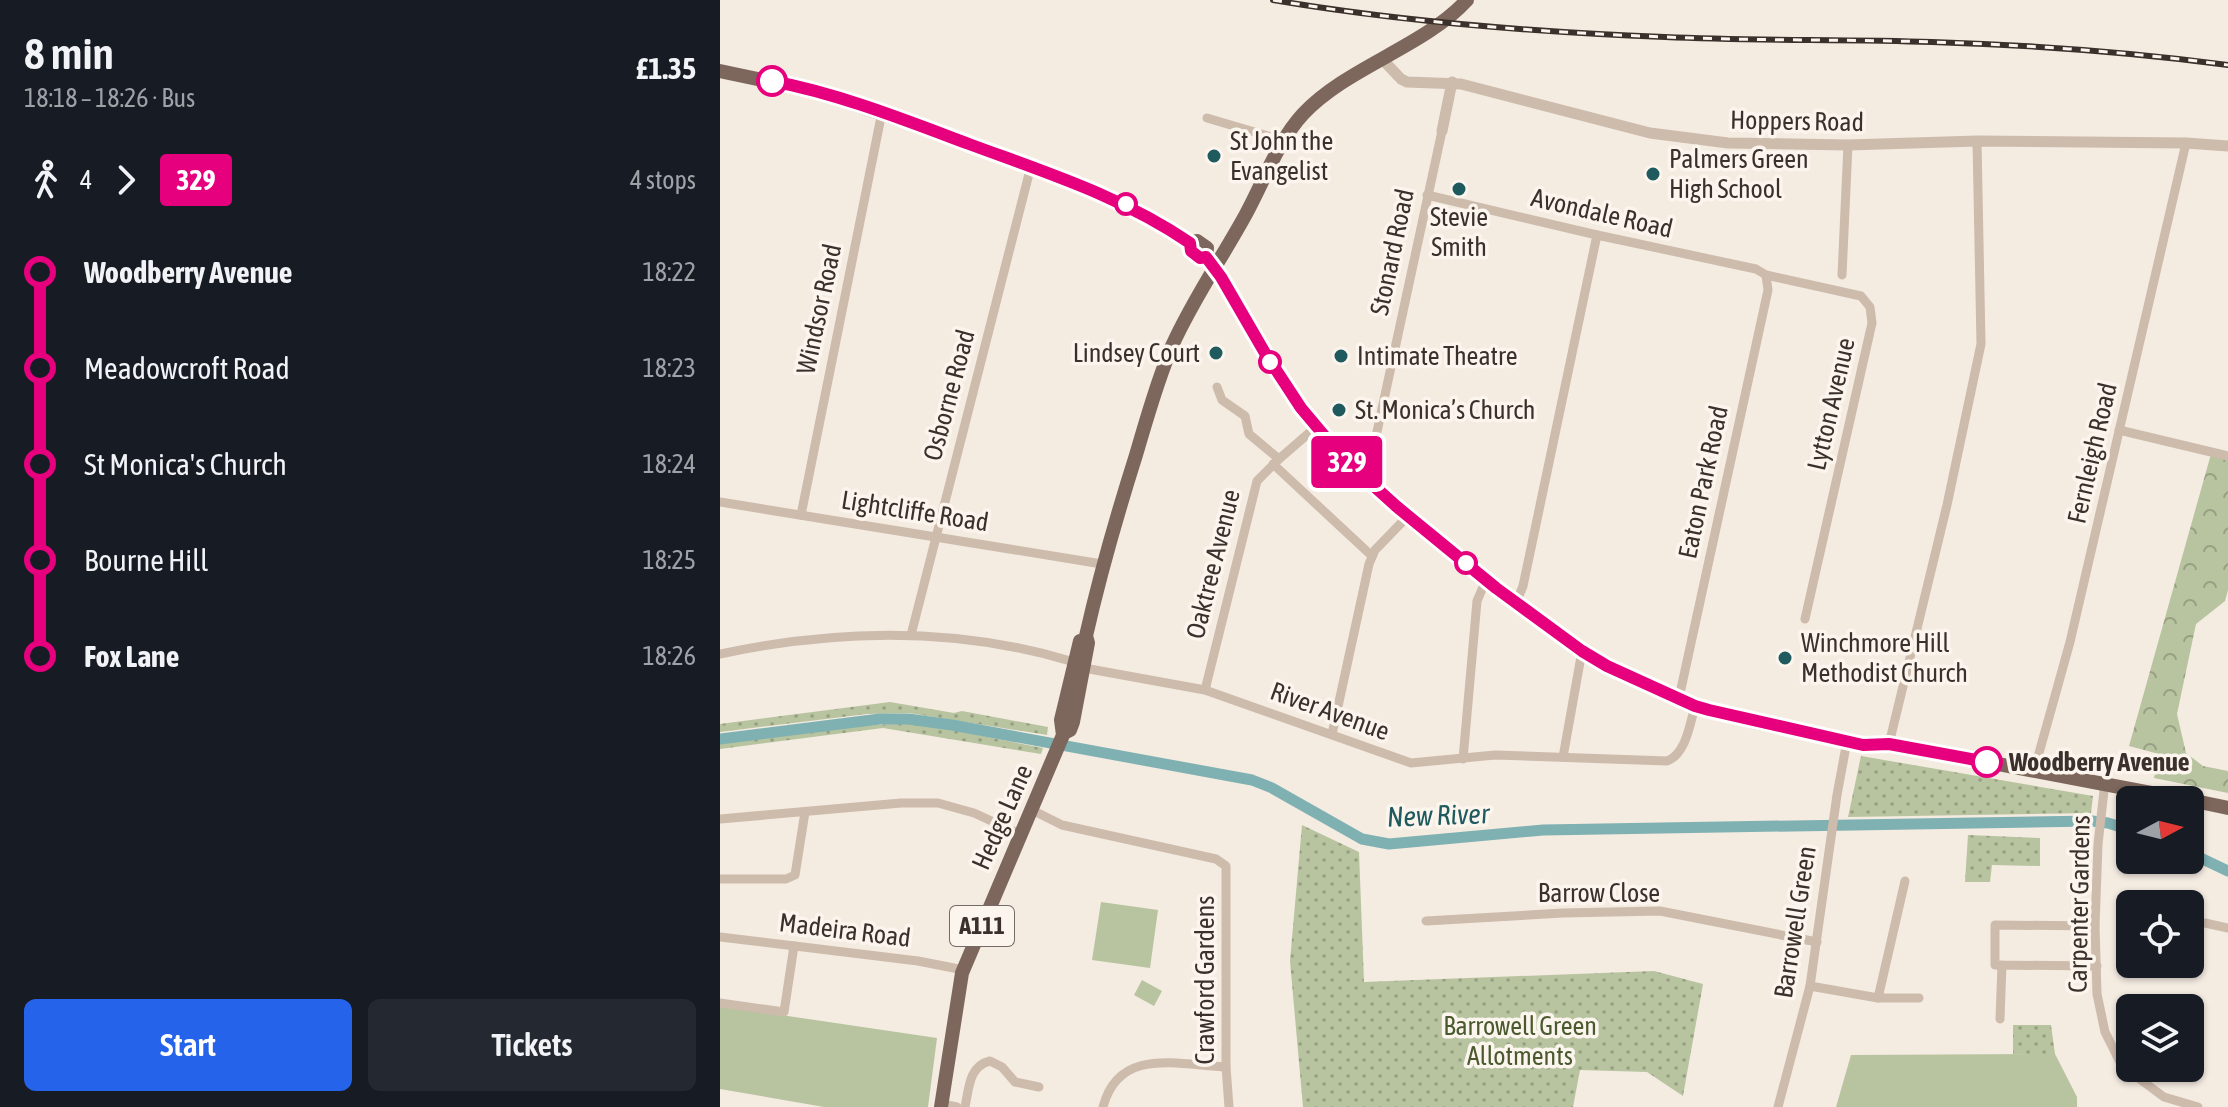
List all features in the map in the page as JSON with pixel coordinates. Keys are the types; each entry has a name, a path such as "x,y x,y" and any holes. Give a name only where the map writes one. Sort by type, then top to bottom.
{"main road":[{"name":"A111","path":"1210,262 1303,114 1329,93 1407,44 1467,0"},
{"path":"720,71 803,88 882,112 1031,166 1129,205 1190,243 1191,251 1196,256 1210,262 1272,364 1316,427 1363,477 1486,580 1607,666 1695,706 1758,723 1863,745 1889,744 2124,786"},
{"name":"Hedge Lane","path":"947,1106 957,997 964,970 1020,834 1064,734 1073,722 1079,665 1088,643 1086,636 1102,564 1161,374 1210,262"},
{"path":"2204,803 2228,808"}],"street":[{"name":"Hoppers Road","path":"1382,59 1407,82 1452,82 1650,133 1693,140 1848,145 1977,141 2228,146"},
{"name":"Stonard Road","path":"1363,477 1372,455 1452,82"},
{"name":"Windsor Road","path":"801,515 882,112"},
{"path":"1207,118 1285,141"},
{"path":"1889,744 1947,505 1981,344 1977,141"},
{"name":"Fernleigh Road","path":"2034,771 2070,642 2186,143"},
{"path":"1842,275 1848,145"},
{"name":"Osborne Road","path":"911,635 934,535 1031,166"},
{"name":"Avondale Road","path":"1427,195 1756,269 1766,275"},
{"path":"1516,603 1523,586 1597,235"},
{"name":"Lytton Avenue","path":"1766,275 1861,296 1869,305 1872,315 1805,619"},
{"name":"Eaton Park Road","path":"1679,698 1768,290 1766,275"},
{"path":"1217,387 1222,400 1245,416 1249,434 1372,556"},
{"name":"Oaktree Avenue","path":"1205,690 1257,481 1316,427"},
{"path":"2119,430 2228,456"},
{"name":"Lightcliffe Road","path":"720,502 1102,564"},
{"path":"1332,734 1372,556 1382,541 1408,516"},
{"path":"1463,759 1477,601 1486,580"},
{"name":"River Avenue","path":"720,654 857,634 1003,643 1079,665 1205,690 1411,763 1495,755 1660,762 1673,759 1683,745 1695,706"},
{"path":"1563,757 1582,651"},
{"name":"Barrowell Green","path":"1778,1107 1810,986 1847,741"},
{"name":"Carpenter Gardens","path":"2105,782 2098,844 2095,926 2097,994 2105,1032 2122,1066 2165,1102 2198,1107"},
{"path":"720,819 901,803 938,803 974,813 1020,834"},
{"name":"Crawford Gardens","path":"1032,810 1062,825 1216,859 1226,866 1226,1067 1229,1107"},
{"path":"720,879 786,879 795,875 805,812"},
{"path":"1878,998 1905,881"},
{"name":"Barrow Close","path":"1426,921 1660,911 1817,942"},
{"path":"2205,923 2228,928"},
{"path":"2095,926 1995,925 1995,965 2097,966"},
{"name":"Madeira Road","path":"720,937 964,970"},
{"path":"720,1003 784,1012 794,946"},
{"path":"2000,1019 2002,965"},
{"path":"1810,986 1878,998 1919,998"},
{"path":"965,1107 973,1071 979,1064 990,1061 1002,1067 1015,1082 1039,1087"},
{"path":"1103,1107 1114,1083 1128,1070 1150,1062 1226,1067"}],"green space":[{"path":"2211,454 2228,456 2228,590 2225,601 2196,624 2177,714 2186,753 2203,766 2228,771 2228,793 2154,778 2159,754 2129,746"},
{"path":"890,702 1048,727 1047,735 909,713 867,714 720,732 720,724"},
{"path":"922,724 1043,748 1041,754 883,728 720,749 720,744 837,728"},
{"path":"1861,756 2093,796 2091,813 1848,817"},
{"name":"Barrowell Green Allotments","path":"1302,825 1359,852 1364,982 1654,971 1703,984 1683,1096 1647,1072 1580,1070 1573,1107 1303,1107 1290,961"},
{"path":"1968,835 2040,838 2040,866 1992,865 1990,882 1965,882"},
{"path":"1101,902 1158,910 1150,968 1092,960"},
{"path":"1142,980 1162,991 1154,1006 1134,995"},
{"path":"720,1006 937,1038 928,1107 824,1107 720,1089"},
{"path":"2013,1025 2051,1025 2055,1054 2013,1054"},
{"path":"2055,1054 2077,1097 2077,1107 1836,1107 1851,1055"}],"waterway":[{"name":"New River","path":"720,739 880,719 952,725 1252,780 1272,788 1362,839 1389,844 1543,830 2092,821 2116,826"},
{"name":"New River","path":"2204,860 2228,871"}],"railway":[{"path":"1273,0 1420,20 1518,29 1698,38 2006,45 2228,65"}],"bus line":[{"name":"329","path":"772,81 882,112 1109,196 1159,222 1190,243 1191,251 1200,258 1206,257 1221,277 1301,408 1344,459 1496,588 1607,666 1695,706 1731,716 1863,745 1889,744 1987,762"}],"place":[{"name":"St John the Evangelist","path":"1214,156"},
{"name":"Palmers Green High School","path":"1653,174"},
{"name":"Stevie Smith","path":"1459,189"},
{"name":"Lindsey Court","path":"1216,353"},
{"name":"Intimate Theatre","path":"1341,356"},
{"name":"St. Monica’s Church","path":"1339,410"},
{"name":"Winchmore Hill Methodist Church","path":"1785,658"},
{"name":"Woodberry Avenue","path":"1987,762"}]}
